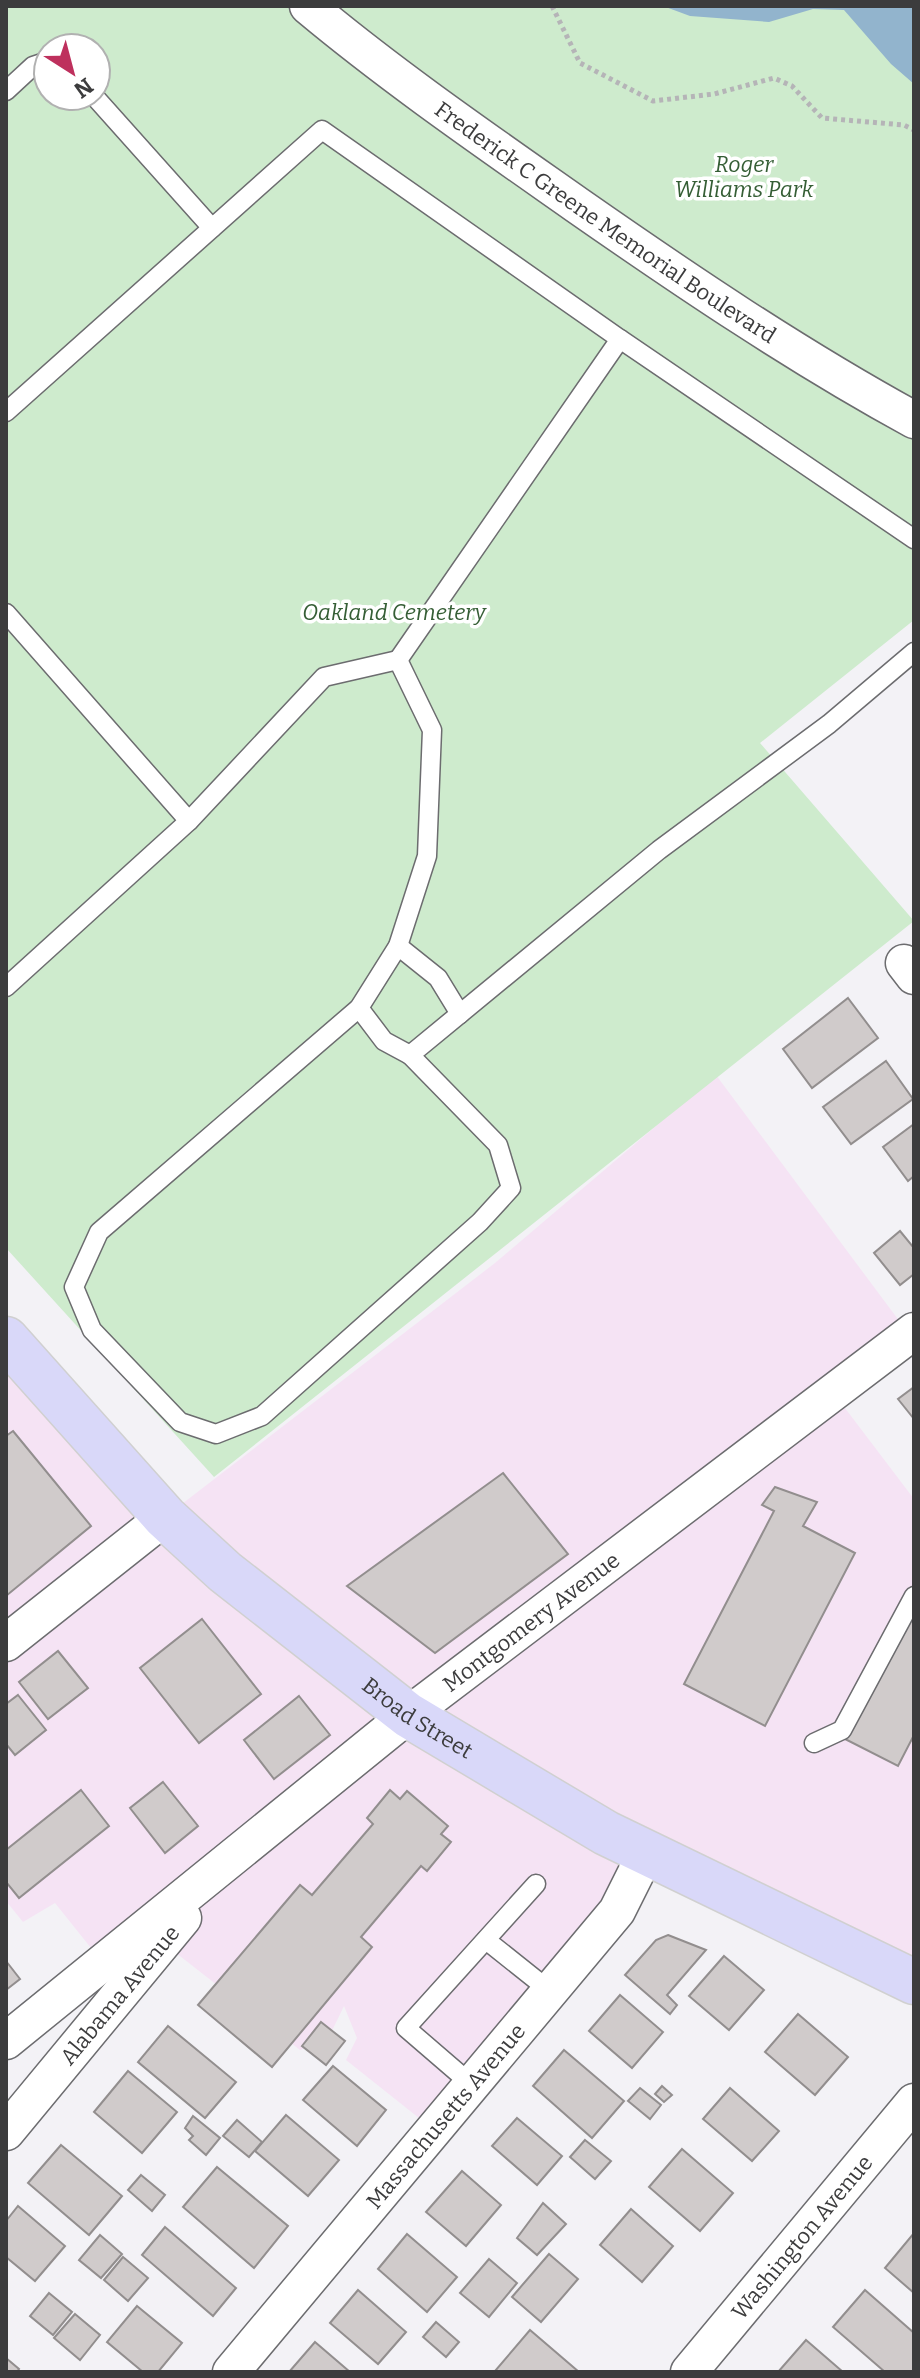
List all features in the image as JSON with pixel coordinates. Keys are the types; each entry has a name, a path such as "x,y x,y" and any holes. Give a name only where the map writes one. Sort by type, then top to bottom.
{"main road":[{"name":"Broad Street","path":"6,1339 165,1517 225,1572 408,1715 606,1833 914,1982"}],"street":[{"name":"Frederick C Greene Memorial Boulevard","path":"308,6 500,151 659,262 796,352 914,420"},
{"name":"Montgomery Avenue","path":"6,2041 408,1715 914,1331"},
{"path":"6,1643 165,1517"},
{"name":"Massachusetts Avenue","path":"231,2372 617,1911 647,1851"},
{"name":"Alabama Avenue","path":"6,2132 232,1858"},
{"name":"Washington Avenue","path":"689,2372 914,2102"}],"lane":[{"path":"6,91 32,67"},
{"path":"108,112 212,228"},
{"path":"6,412 322,130 620,339 914,539"},
{"path":"6,987 189,821 324,677 398,660 620,339"},
{"path":"6,613 189,821"},
{"path":"410,1055 659,850 829,724 914,652"},
{"path":"359,1008 384,1041 410,1055 498,1145 511,1188 480,1222 262,1416 216,1434 180,1422 92,1330 74,1287 99,1232 359,1008 398,946 427,856 432,730 398,660"},
{"path":"398,946 438,978 460,1014"},
{"path":"814,1743 842,1730 914,1596"},
{"path":"471,2084 406,2028 536,1884"},
{"path":"486,1940 550,1991"}],"path":[{"path":"552,6 580,63 653,101 714,94 774,78 792,86 822,118 904,125 914,130"}],"shaded area":[{"path":"716,1075 903,1326 829,1387 914,1499 914,1968 651,1856 424,2122 346,2060 357,2038 344,2006 328,2039 300,2050 162,1942 95,1953 55,1903 23,1922 6,1901 6,1339 165,1517 495,1263"}],"green space":[{"name":"Oakland Cemetery","path":"6,6 914,6 914,620 760,743 914,921 214,1477 6,1248"}],"water":[{"path":"663,6 914,6 914,84 891,64 844,10 813,9 769,22 690,16"}],"building":[{"path":"848,998 878,1038 812,1088 783,1049"},
{"path":"886,1061 913,1099 851,1144 823,1107"},
{"path":"914,1124 914,1176 908,1181 883,1147"},
{"path":"900,1231 914,1248 914,1274 900,1285 874,1253"},
{"path":"914,1387 914,1419 898,1399"},
{"path":"13,1431 91,1526 6,1596 6,1436"},
{"path":"503,1473 568,1554 435,1653 347,1586"},
{"path":"775,1487 817,1502 803,1526 855,1553 765,1726 684,1684 774,1511 762,1505"},
{"path":"909,1612 914,1614 914,1735 898,1766 845,1739"},
{"path":"202,1619 261,1694 199,1743 140,1668"},
{"path":"58,1651 88,1688 48,1719 19,1682"},
{"path":"18,1695 46,1730 15,1755 6,1744 6,1704"},
{"path":"299,1696 330,1735 274,1779 244,1740"},
{"path":"163,1782 198,1826 165,1853 130,1808"},
{"path":"81,1790 109,1826 19,1898 6,1882 6,1850"},
{"path":"390,1790 400,1799 407,1791 448,1826 441,1834 451,1842 427,1871 421,1866 361,1937 372,1947 272,2067 198,2005 300,1885 312,1895 373,1824 367,1818"},
{"path":"668,1935 706,1950 667,1995 677,2005 670,2014 625,1975 656,1940"},
{"path":"724,1956 764,1990 729,2030 689,1996"},
{"path":"6,1961 20,1979 6,1990"},
{"path":"620,1995 663,2032 632,2068 589,2031"},
{"path":"798,2014 848,2057 815,2095 765,2052"},
{"path":"321,2022 345,2041 326,2065 302,2046"},
{"path":"168,2026 236,2082 205,2118 138,2062"},
{"path":"564,2050 624,2101 592,2138 533,2086"},
{"path":"333,2066 386,2110 357,2146 303,2100"},
{"path":"128,2071 177,2112 142,2153 94,2112"},
{"path":"662,2086 672,2095 664,2102 655,2094"},
{"path":"640,2088 661,2105 650,2119 628,2101"},
{"path":"730,2088 779,2131 752,2161 703,2119"},
{"path":"286,2115 339,2160 308,2196 255,2151"},
{"path":"193,2116 220,2138 206,2155 189,2140 193,2136 185,2128"},
{"path":"517,2118 562,2156 537,2185 492,2146"},
{"path":"237,2120 262,2142 249,2157 223,2136"},
{"path":"585,2140 611,2161 595,2179 570,2157"},
{"path":"61,2145 122,2196 89,2235 28,2183"},
{"path":"682,2149 733,2193 700,2231 649,2187"},
{"path":"217,2167 288,2226 254,2268 183,2207"},
{"path":"462,2171 501,2205 466,2246 426,2212"},
{"path":"141,2175 165,2195 152,2211 128,2190"},
{"path":"543,2203 566,2224 537,2255 517,2238"},
{"path":"18,2206 65,2246 35,2281 6,2257 6,2221"},
{"path":"631,2209 673,2246 642,2282 600,2245"},
{"path":"165,2227 236,2288 213,2316 142,2255"},
{"path":"914,2233 914,2293 885,2268"},
{"path":"407,2234 457,2277 427,2312 378,2269"},
{"path":"100,2235 122,2254 101,2278 79,2260"},
{"path":"549,2254 578,2279 541,2322 512,2297"},
{"path":"123,2257 148,2278 128,2301 104,2280"},
{"path":"489,2259 517,2283 489,2317 460,2293"},
{"path":"358,2290 406,2332 378,2364 330,2323"},
{"path":"865,2290 914,2333 914,2372 885,2372 833,2327"},
{"path":"49,2293 72,2312 53,2335 30,2316"},
{"path":"137,2306 182,2343 158,2372 143,2372 107,2342"},
{"path":"75,2314 100,2335 80,2360 54,2338"},
{"path":"436,2322 459,2342 446,2357 423,2337"},
{"path":"530,2330 579,2372 495,2371"},
{"path":"806,2340 843,2372 778,2372"},
{"path":"315,2342 350,2372 289,2372"},
{"path":"6,2358 19,2369 17,2372 6,2372"}],"park label":[{"name":"Roger Williams Park","path":"744,176"}]}
